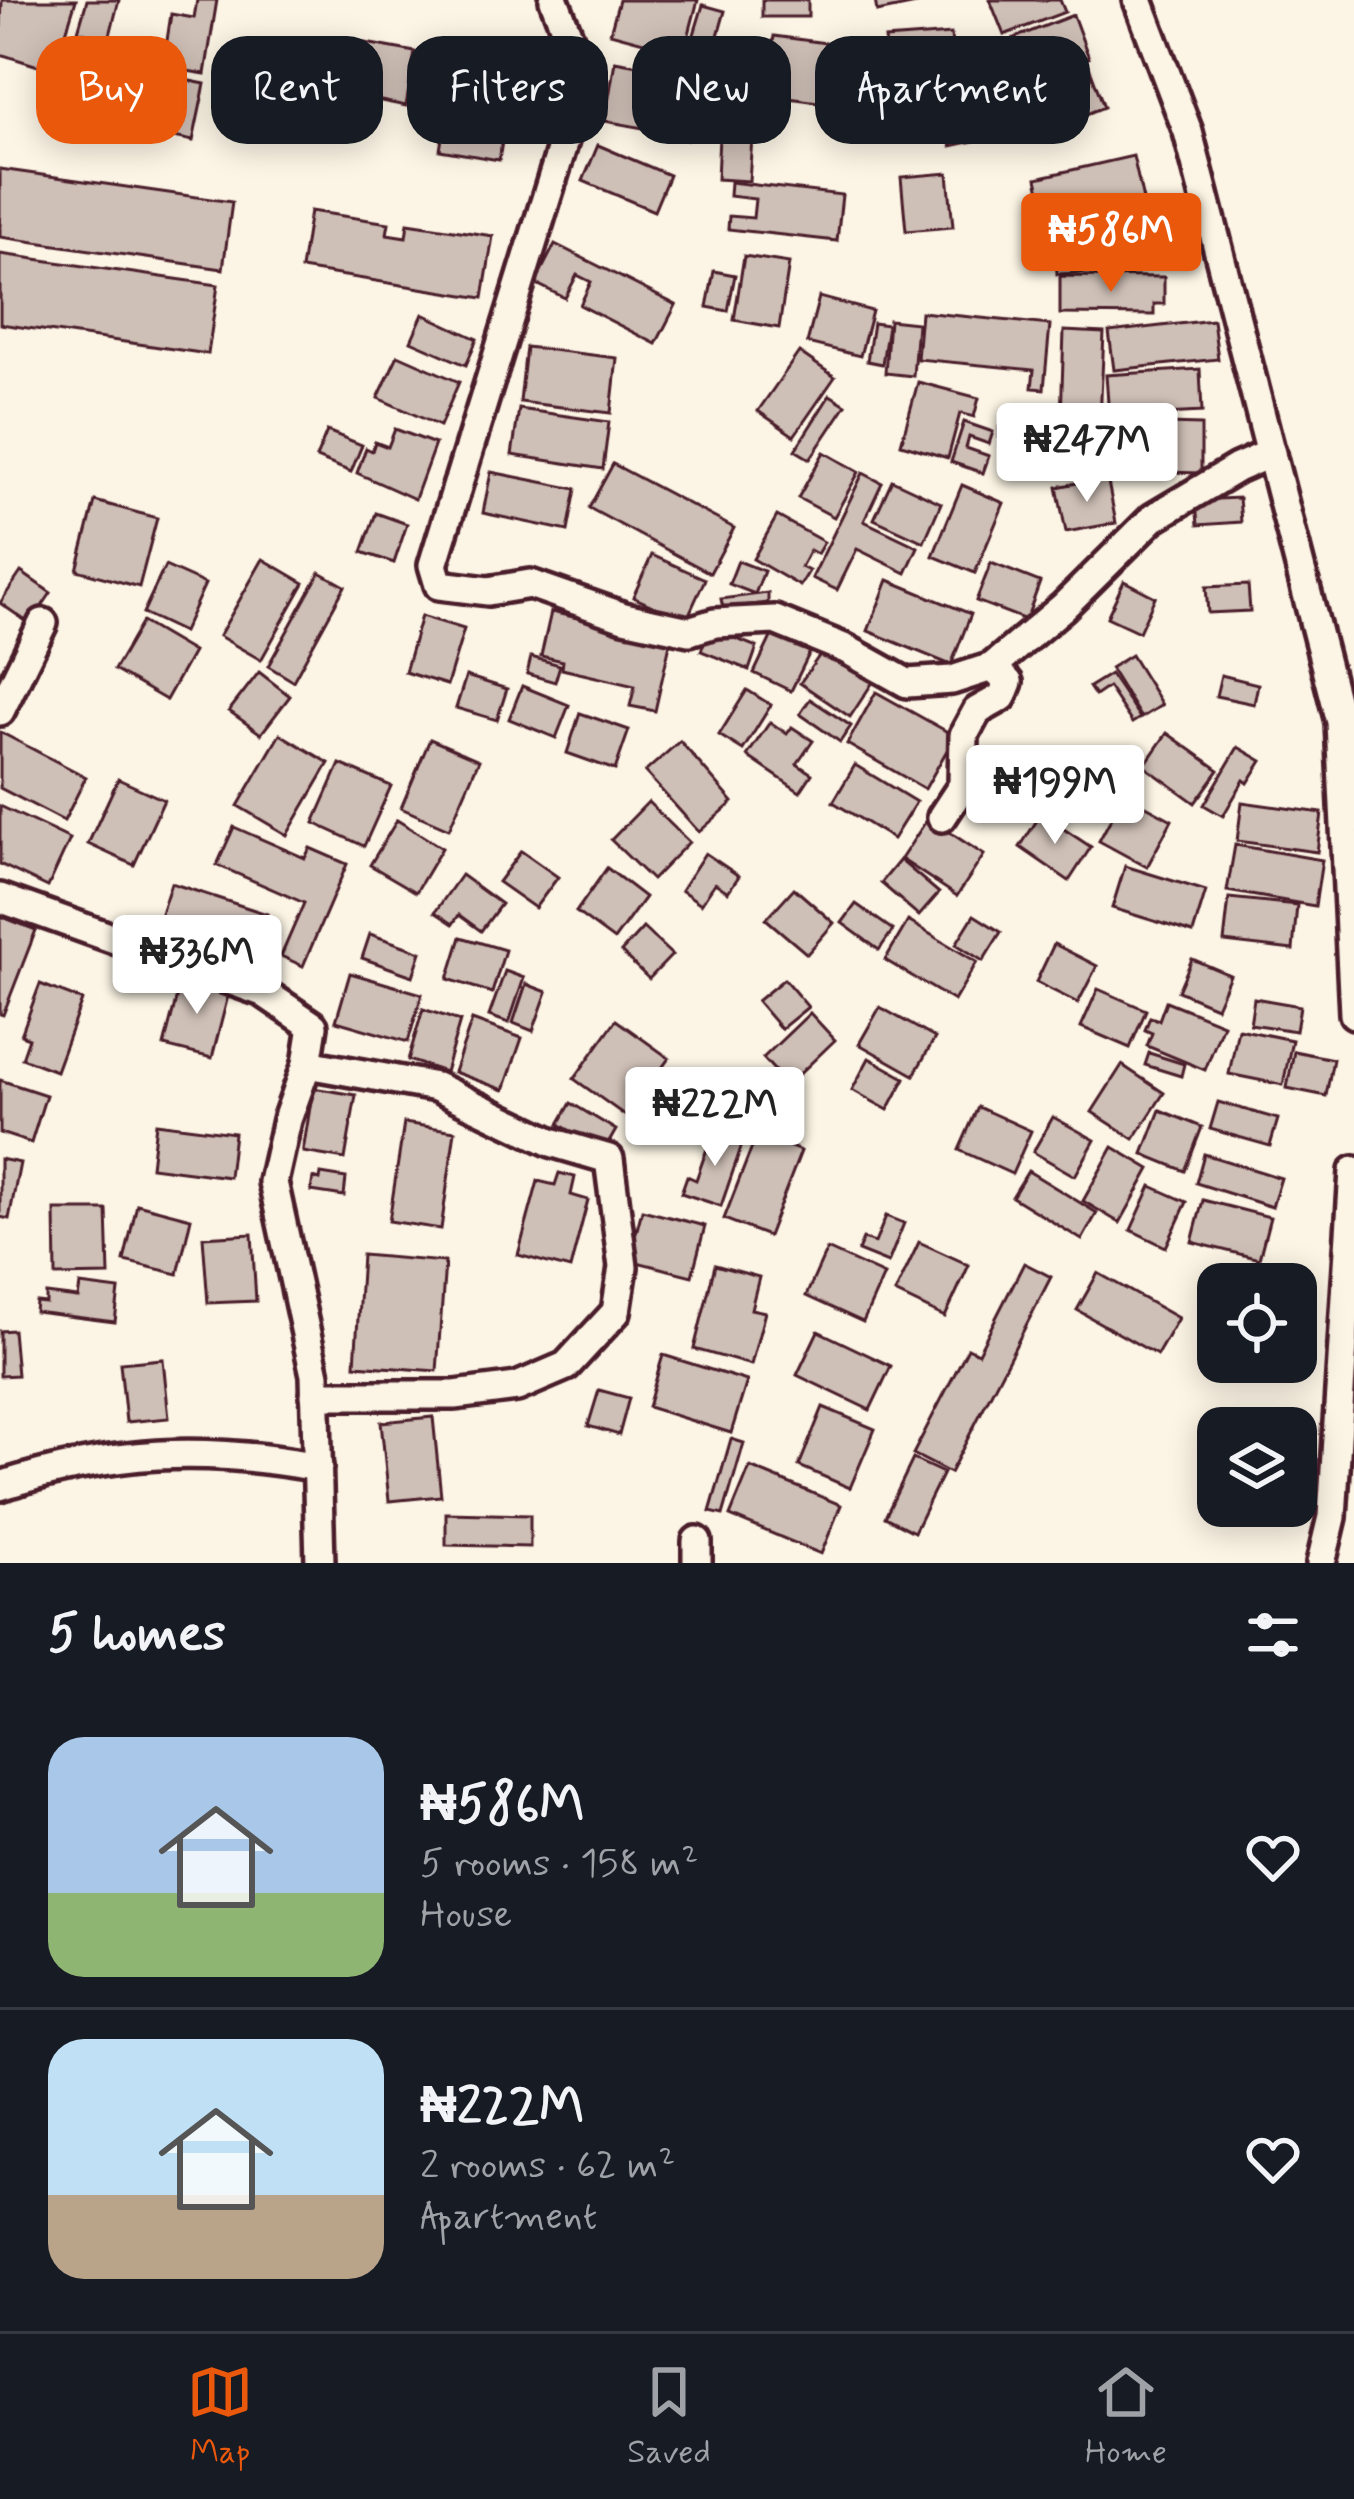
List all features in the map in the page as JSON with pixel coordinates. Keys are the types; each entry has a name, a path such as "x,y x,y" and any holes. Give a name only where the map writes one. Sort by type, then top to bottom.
{"street":[{"path":"554,0 584,76 433,565 439,585 488,591 530,584 624,617 689,632 715,623 775,620 846,649 907,682 952,680 992,667 1063,607 1153,518 1271,453"},
{"path":"1138,0 1188,132 1340,722 1354,1014"},
{"path":"0,711 43,623"},
{"path":"942,818 963,785 964,736 976,711 1002,697 1008,682 992,667"},
{"path":"0,898 263,992 313,1026 307,1064 287,1120 273,1182 315,1375 320,1563"},
{"path":"307,1064 436,1087 551,1142 609,1159 623,1268 616,1312 566,1366 517,1387 455,1395 316,1395"},
{"path":"1321,1563 1332,1517 1354,1172"},
{"path":"0,1486 142,1453 264,1457 318,1467"}],"building":[{"path":"2,0 76,0 65,36 36,36 36,65 0,54"},
{"path":"87,0 119,0 110,36 78,31"},
{"path":"197,0 217,0 205,74 187,71 187,36 168,36 171,14 194,18"},
{"path":"619,0 698,0 688,36 632,39 610,33"},
{"path":"762,0 808,0 808,17 762,17"},
{"path":"875,0 936,0 877,12"},
{"path":"990,0 1060,0 1065,12 1004,35"},
{"path":"703,5 725,11 718,36 694,36"},
{"path":"1073,15 1081,36 1019,36"},
{"path":"791,38 815,42 815,102 791,98"},
{"path":"383,46 407,51 406,106 383,101"},
{"path":"615,61 632,64 632,126 608,122"},
{"path":"1090,69 1104,107 1090,113"},
{"path":"187,80 205,84 193,141 187,140"},
{"path":"441,144 502,144 499,160 440,150"},
{"path":"719,144 752,144 749,181 717,179"},
{"path":"598,145 669,175 654,211 583,181"},
{"path":"1133,156 1145,209 1049,230 1037,178"},
{"path":"0,169 232,202 223,269 0,237"},
{"path":"948,173 953,227 906,231 901,177"},
{"path":"730,182 842,195 837,241 728,229 729,216 753,218 755,199 729,196"},
{"path":"310,211 389,223 387,234 406,237 408,223 493,236 483,298 301,269"},
{"path":"1146,228 1149,270 1057,274 1055,233"},
{"path":"555,244 676,305 656,344 580,305 591,282 577,275 565,298 535,283"},
{"path":"0,254 218,285 208,354 0,324"},
{"path":"744,256 789,263 779,328 734,320"},
{"path":"714,271 735,275 728,311 707,307"},
{"path":"1060,276 1164,277 1164,304 1154,304 1154,315 1060,314"},
{"path":"819,297 872,311 860,356 807,343"},
{"path":"921,312 1050,325 1044,389 1032,388 1034,370 917,359"},
{"path":"423,314 477,339 466,365 411,341"},
{"path":"889,320 917,323 913,376 885,373"},
{"path":"1213,320 1218,359 1114,370 1109,332"},
{"path":"873,323 888,325 882,364 867,361"},
{"path":"1064,331 1104,333 1100,420 1061,418"},
{"path":"526,347 617,358 611,413 520,402"},
{"path":"799,352 835,377 794,436 758,411"},
{"path":"398,355 459,382 440,426 378,398"},
{"path":"1200,369 1202,412 1109,417 1106,375"},
{"path":"918,382 979,398 974,417 960,413 948,458 901,444"},
{"path":"830,395 846,405 810,459 795,450"},
{"path":"519,409 609,422 603,469 512,455"},
{"path":"964,422 993,432 989,444 969,437 966,448 989,456 983,473 951,462"},
{"path":"1129,423 1201,425 1201,473 1129,471"},
{"path":"999,427 1025,427 1025,448 999,448"},
{"path":"1068,428 1071,474 1030,477 1027,431"},
{"path":"395,429 435,444 415,499 357,473 366,448 372,451 375,442 388,447"},
{"path":"1121,430 1123,469 1086,471 1084,432"},
{"path":"327,431 362,445 351,472 316,458"},
{"path":"824,452 859,472 834,517 798,498"},
{"path":"613,464 734,528 710,573 589,508"},
{"path":"491,472 576,489 568,531 483,513"},
{"path":"863,473 882,483 864,521 918,547 906,573 857,549 837,590 812,578"},
{"path":"1107,477 1116,523 1066,532 1057,487"},
{"path":"892,480 941,503 924,542 874,519"},
{"path":"962,485 1004,503 975,573 933,556"},
{"path":"1239,498 1241,522 1198,525 1196,500"},
{"path":"95,501 157,518 139,587 77,570"},
{"path":"376,513 407,524 394,563 362,552"},
{"path":"777,516 824,542 817,554 810,550 801,567 809,571 800,586 753,559"},
{"path":"652,555 705,579 686,621 633,597"},
{"path":"263,559 304,583 261,660 219,636"},
{"path":"738,561 764,571 755,594 729,584"},
{"path":"991,563 1040,582 1026,620 976,601"},
{"path":"165,566 205,584 183,632 143,613"},
{"path":"21,572 51,593 30,624 0,603"},
{"path":"320,572 345,586 293,681 268,666"},
{"path":"888,580 971,614 951,665 868,631"},
{"path":"1124,581 1155,597 1139,632 1107,617"},
{"path":"1248,585 1250,611 1208,613 1206,587"},
{"path":"768,593 768,603 723,608 721,599"},
{"path":"551,612 671,639 655,711 630,706 635,686 562,669 563,661 541,656"},
{"path":"421,616 464,629 447,685 405,672"},
{"path":"142,622 193,652 166,700 114,670"},
{"path":"709,628 757,647 749,670 701,651"},
{"path":"773,633 810,652 791,691 754,673"},
{"path":"824,649 873,682 850,717 800,683"},
{"path":"1131,655 1162,705 1141,718 1110,668"},
{"path":"531,657 560,665 555,682 527,674"},
{"path":"259,672 290,696 261,734 229,711"},
{"path":"1110,674 1140,718 1132,723 1108,687 1095,696 1089,687"},
{"path":"1221,675 1258,684 1254,704 1216,696"},
{"path":"466,676 507,689 497,720 456,708"},
{"path":"522,686 569,705 556,738 509,719"},
{"path":"747,690 771,705 743,750 719,735"},
{"path":"876,692 955,736 925,789 847,744"},
{"path":"810,699 851,726 840,742 800,714"},
{"path":"580,713 629,730 615,770 567,753"},
{"path":"770,722 787,734 792,727 813,741 797,764 812,774 800,792 747,756"},
{"path":"0,732 86,777 64,821 0,788"},
{"path":"1167,733 1219,770 1195,803 1144,766"},
{"path":"280,734 329,763 287,835 238,806"},
{"path":"430,739 479,760 449,829 401,808"},
{"path":"680,741 733,802 699,832 645,772"},
{"path":"1238,747 1262,761 1248,783 1244,780 1223,816 1204,805"},
{"path":"340,764 391,786 364,846 314,823"},
{"path":"855,765 916,802 893,839 833,802"},
{"path":"118,779 164,800 134,865 88,844"},
{"path":"1124,794 1172,820 1147,867 1099,841"},
{"path":"648,802 689,842 652,880 611,840"},
{"path":"1242,802 1322,813 1317,852 1237,841"},
{"path":"0,806 70,839 48,887 0,864"},
{"path":"1041,814 1091,847 1069,881 1020,847"},
{"path":"928,818 984,855 957,896 901,859"},
{"path":"397,820 442,848 416,892 370,865"},
{"path":"234,827 305,858 310,848 347,864 303,966 281,956 304,903 217,865"},
{"path":"1235,845 1322,860 1315,906 1227,891"},
{"path":"521,851 558,877 535,908 498,882"},
{"path":"705,853 739,876 728,892 715,883 701,904 681,890"},
{"path":"900,860 939,893 919,916 881,883"},
{"path":"1125,866 1206,891 1193,933 1112,908"},
{"path":"607,868 645,897 614,940 576,912"},
{"path":"461,875 501,904 481,931 459,915 453,924 435,912"},
{"path":"171,883 267,914 254,956 157,925"},
{"path":"794,888 834,923 807,954 766,919"},
{"path":"1229,898 1297,905 1293,950 1224,942"},
{"path":"856,904 893,930 879,950 842,923"},
{"path":"974,915 1001,932 983,961 956,944"},
{"path":"0,916 36,930 3,1015 0,1014"},
{"path":"908,921 977,962 954,1001 885,960"},
{"path":"643,928 672,955 649,979 621,952"},
{"path":"370,934 421,952 413,976 362,958"},
{"path":"461,937 505,950 492,993 448,979"},
{"path":"1054,944 1097,966 1078,1003 1036,982"},
{"path":"1192,959 1230,975 1216,1007 1178,991"},
{"path":"505,971 524,978 509,1023 489,1016"},
{"path":"350,973 422,994 408,1042 336,1021"},
{"path":"182,976 230,988 212,1058 164,1046"},
{"path":"784,979 808,1007 781,1029 757,1001"},
{"path":"40,984 82,1000 56,1071 22,1058 29,1038 21,1035"},
{"path":"526,984 547,992 533,1031 513,1023"},
{"path":"1098,989 1146,1010 1130,1048 1081,1027"},
{"path":"1254,998 1300,1006 1296,1031 1250,1024"},
{"path":"1166,1001 1223,1024 1205,1070 1147,1046 1152,1033 1145,1030 1150,1017 1159,1020"},
{"path":"880,1007 935,1038 914,1075 859,1044"},
{"path":"423,1009 460,1021 445,1072 408,1060"},
{"path":"810,1013 835,1040 788,1085 763,1058"},
{"path":"472,1020 522,1038 504,1090 454,1072"},
{"path":"616,1020 669,1058 627,1117 574,1079"},
{"path":"1238,1029 1292,1040 1283,1085 1229,1074"},
{"path":"1294,1051 1333,1059 1326,1096 1287,1088"},
{"path":"1149,1053 1184,1064 1181,1076 1145,1065"},
{"path":"869,1058 905,1078 888,1110 852,1090"},
{"path":"1122,1065 1164,1093 1134,1139 1092,1112"},
{"path":"0,1080 46,1095 31,1143 0,1133"},
{"path":"313,1088 356,1095 345,1159 303,1152"},
{"path":"1218,1102 1278,1119 1270,1146 1210,1129"},
{"path":"571,1103 616,1130 604,1151 559,1124"},
{"path":"978,1107 1031,1131 1012,1174 959,1150"},
{"path":"1160,1110 1202,1127 1185,1171 1143,1154"},
{"path":"1053,1117 1095,1140 1075,1176 1033,1152"},
{"path":"156,1123 234,1133 229,1177 151,1167"},
{"path":"404,1123 455,1131 441,1229 389,1221"},
{"path":"714,1129 744,1139 721,1206 681,1193 687,1176 696,1180"},
{"path":"757,1134 801,1151 768,1236 724,1219"},
{"path":"1113,1147 1150,1169 1120,1223 1083,1201"},
{"path":"1204,1154 1281,1178 1272,1207 1196,1183"},
{"path":"0,1159 20,1163 9,1219 0,1217"},
{"path":"1028,1171 1097,1213 1082,1240 1012,1197"},
{"path":"559,1173 575,1177 571,1195 588,1200 570,1269 518,1255 538,1181 555,1185"},
{"path":"321,1174 346,1178 344,1196 311,1191 313,1178 320,1180"},
{"path":"1151,1186 1187,1202 1166,1247 1131,1230"},
{"path":"1203,1200 1270,1217 1259,1259 1192,1242"},
{"path":"137,1204 191,1218 178,1274 124,1261"},
{"path":"55,1210 107,1210 109,1275 56,1276"},
{"path":"642,1210 705,1226 692,1276 629,1260"},
{"path":"886,1216 904,1223 888,1263 858,1251 863,1239 875,1243"},
{"path":"252,1234 256,1301 208,1303 203,1237"},
{"path":"919,1242 969,1265 945,1317 895,1293"},
{"path":"827,1249 884,1275 863,1322 806,1296"},
{"path":"362,1255 445,1262 437,1371 355,1365"},
{"path":"1024,1263 1051,1277 950,1473 913,1454 968,1348 978,1353"},
{"path":"715,1265 759,1277 751,1309 765,1312 751,1365 694,1349"},
{"path":"1098,1273 1178,1318 1157,1355 1077,1310"},
{"path":"80,1285 119,1290 115,1322 35,1312 36,1302 46,1303 46,1294 78,1298"},
{"path":"13,1330 17,1375 0,1376 0,1331"},
{"path":"818,1331 891,1366 870,1410 797,1375"},
{"path":"663,1355 747,1381 731,1433 648,1407"},
{"path":"163,1359 169,1418 126,1422 120,1363"},
{"path":"599,1390 629,1398 619,1435 588,1426"},
{"path":"823,1407 875,1429 850,1488 799,1466"},
{"path":"433,1417 441,1496 389,1501 381,1422"},
{"path":"731,1439 744,1443 723,1515 710,1512"},
{"path":"913,1459 943,1473 914,1532 885,1517"},
{"path":"750,1467 841,1505 821,1554 730,1516"},
{"path":"446,1513 530,1515 530,1547 446,1545"}]}
